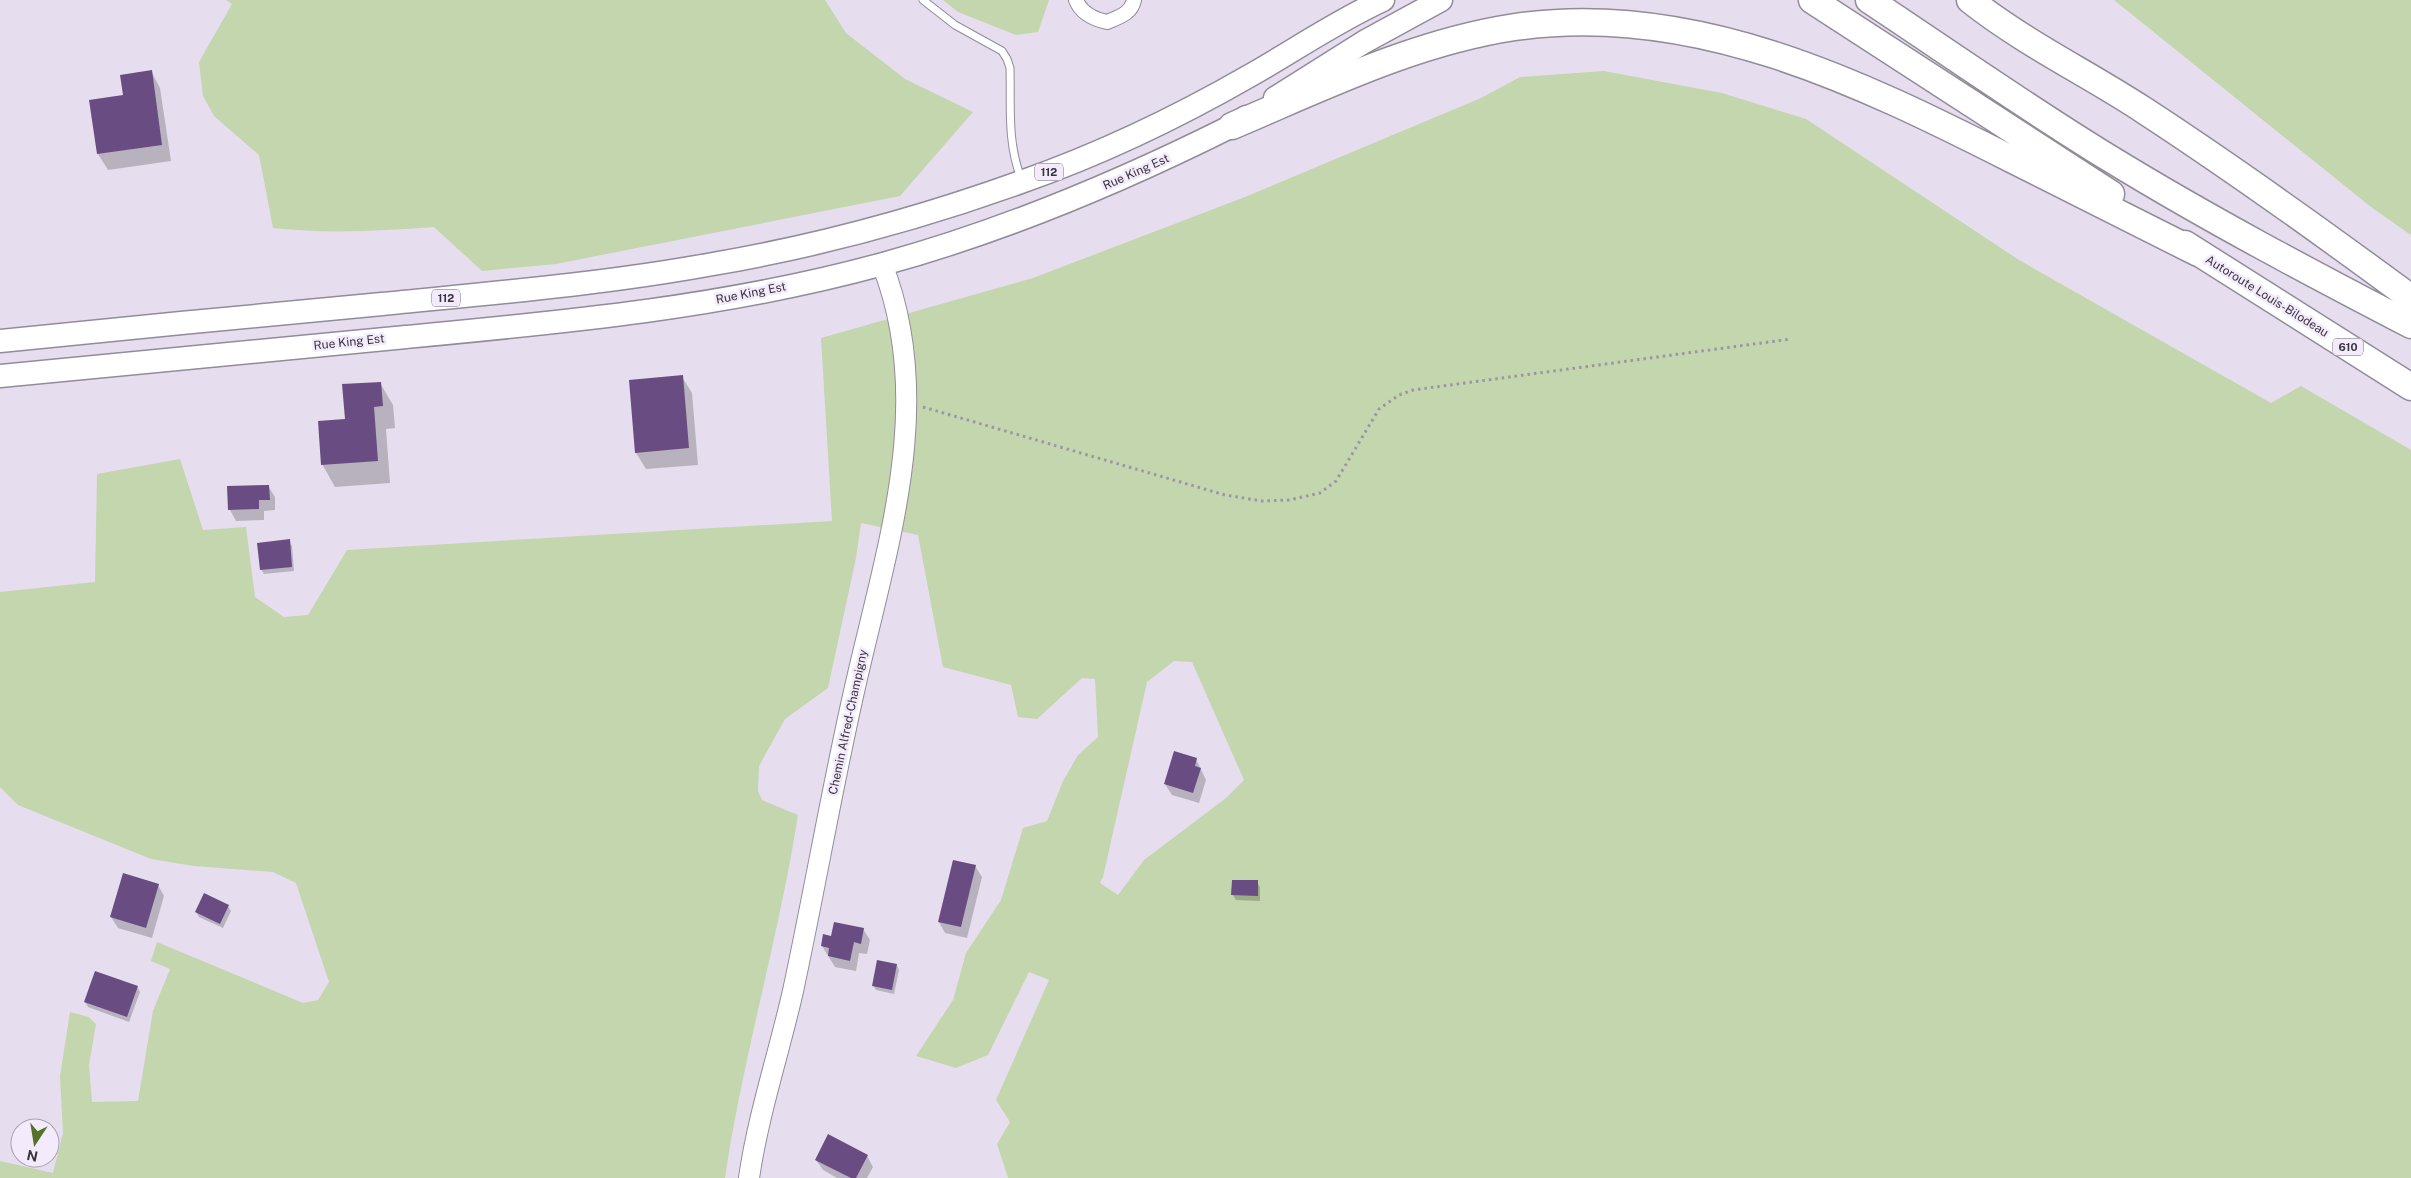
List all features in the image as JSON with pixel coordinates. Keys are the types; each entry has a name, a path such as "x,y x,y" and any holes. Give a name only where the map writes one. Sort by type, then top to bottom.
{"highway":[{"path":"1812,0 1922,73 2056,157 2198,253"},
{"path":"1869,0 2008,94 2127,169 2228,227 2411,325"},
{"path":"1970,0 2011,29 2131,102 2190,141 2411,298"},
{"path":"1232,126 1399,56 1464,37 1550,24 1604,23 1658,27 1753,48 1846,81 1952,130 2198,253"},
{"name":"Autoroute Louis-Bilodeau","path":"2198,253 2411,387"}],"main road":[{"path":"1347,16 1368,0"},
{"name":"112","path":"0,341 482,295 682,270 840,238 927,214 1023,182 1088,156 1176,115 1264,67 1347,16 1383,0"},
{"name":"Rue King Est","path":"0,376 623,314 756,292 882,264 969,238 1073,199 1165,159 1232,126 1364,42 1441,0"}],"street":[{"path":"1076,0 1079,8 1096,20 1107,22 1125,14 1132,7 1134,0"},
{"name":"Chemin Alfred-Champigny","path":"749,1178 758,1129 797,973 838,762 894,512 901,472 908,405 906,356 894,296 882,264"}],"lane":[{"path":"923,0 955,25 998,48 1007,59 1010,68 1011,138 1015,162 1023,182"}],"path":[{"path":"908,405 925,407 1224,495 1262,501 1289,500 1320,493 1336,480 1378,409 1399,395 1413,390 1791,340"}],"green space":[{"path":"226,0 825,0 846,33 905,79 973,112 900,196 556,264 482,271 434,227 373,231 273,228 259,155 214,116 203,96 199,62 232,4"},
{"path":"943,0 1049,0 1038,32 1016,35 958,12"},
{"path":"2114,0 2411,0 2411,235 2371,207"},
{"path":"1604,71 1722,93 1806,119 2019,260 2271,403 2301,386 2411,450 2411,1178 1008,1178 997,1144 1010,1122 996,1100 1049,980 1029,972 988,1055 956,1068 916,1056 953,1000 966,953 1001,900 1023,828 1047,821 1063,781 1078,755 1098,737 1095,679 1082,678 1037,719 1018,717 1011,685 943,667 918,535 861,523 856,558 828,688 785,719 759,766 758,791 762,800 798,815 781,906 741,1087 725,1178 0,1178 0,1161 10,1163 10,1168 31,1168 53,1173 54,1168 60,1168 60,1145 63,1133 60,1076 70,1012 89,1017 96,1024 89,1065 92,1102 138,1101 153,1011 170,969 151,961 157,942 303,1003 318,1000 329,982 296,883 273,872 194,866 151,859 18,805 0,787 0,592 95,582 97,474 180,459 203,530 246,527 255,597 284,617 308,615 347,550 832,521 821,338 1033,278 1245,197 1481,98 1520,77","holes":["1174,661 1192,662 1244,780 1226,798 1144,860 1118,895 1100,883 1103,877 1147,682"]}],"building":[{"path":"152,70 162,145 97,154 89,100 123,95 120,75"},
{"path":"683,375 689,448 635,453 629,380"},
{"path":"381,382 383,406 374,407 378,461 321,465 318,421 345,419 342,384"},
{"path":"269,485 270,500 259,500 259,509 228,510 227,486"},
{"path":"290,539 292,567 260,570 257,543"},
{"path":"1174,751 1197,758 1195,766 1201,768 1193,793 1164,784"},
{"path":"953,860 976,865 961,927 938,922"},
{"path":"123,873 159,884 146,928 110,917"},
{"path":"1232,880 1258,880 1258,896 1231,895"},
{"path":"204,893 229,905 220,924 195,912"},
{"path":"834,922 864,928 861,944 854,942 850,961 828,956 829,948 821,946 823,934 831,936"},
{"path":"877,960 897,964 892,990 872,986"},
{"path":"95,971 138,986 127,1017 84,1002"},
{"path":"828,1134 868,1155 856,1178 851,1178 815,1160"}]}
